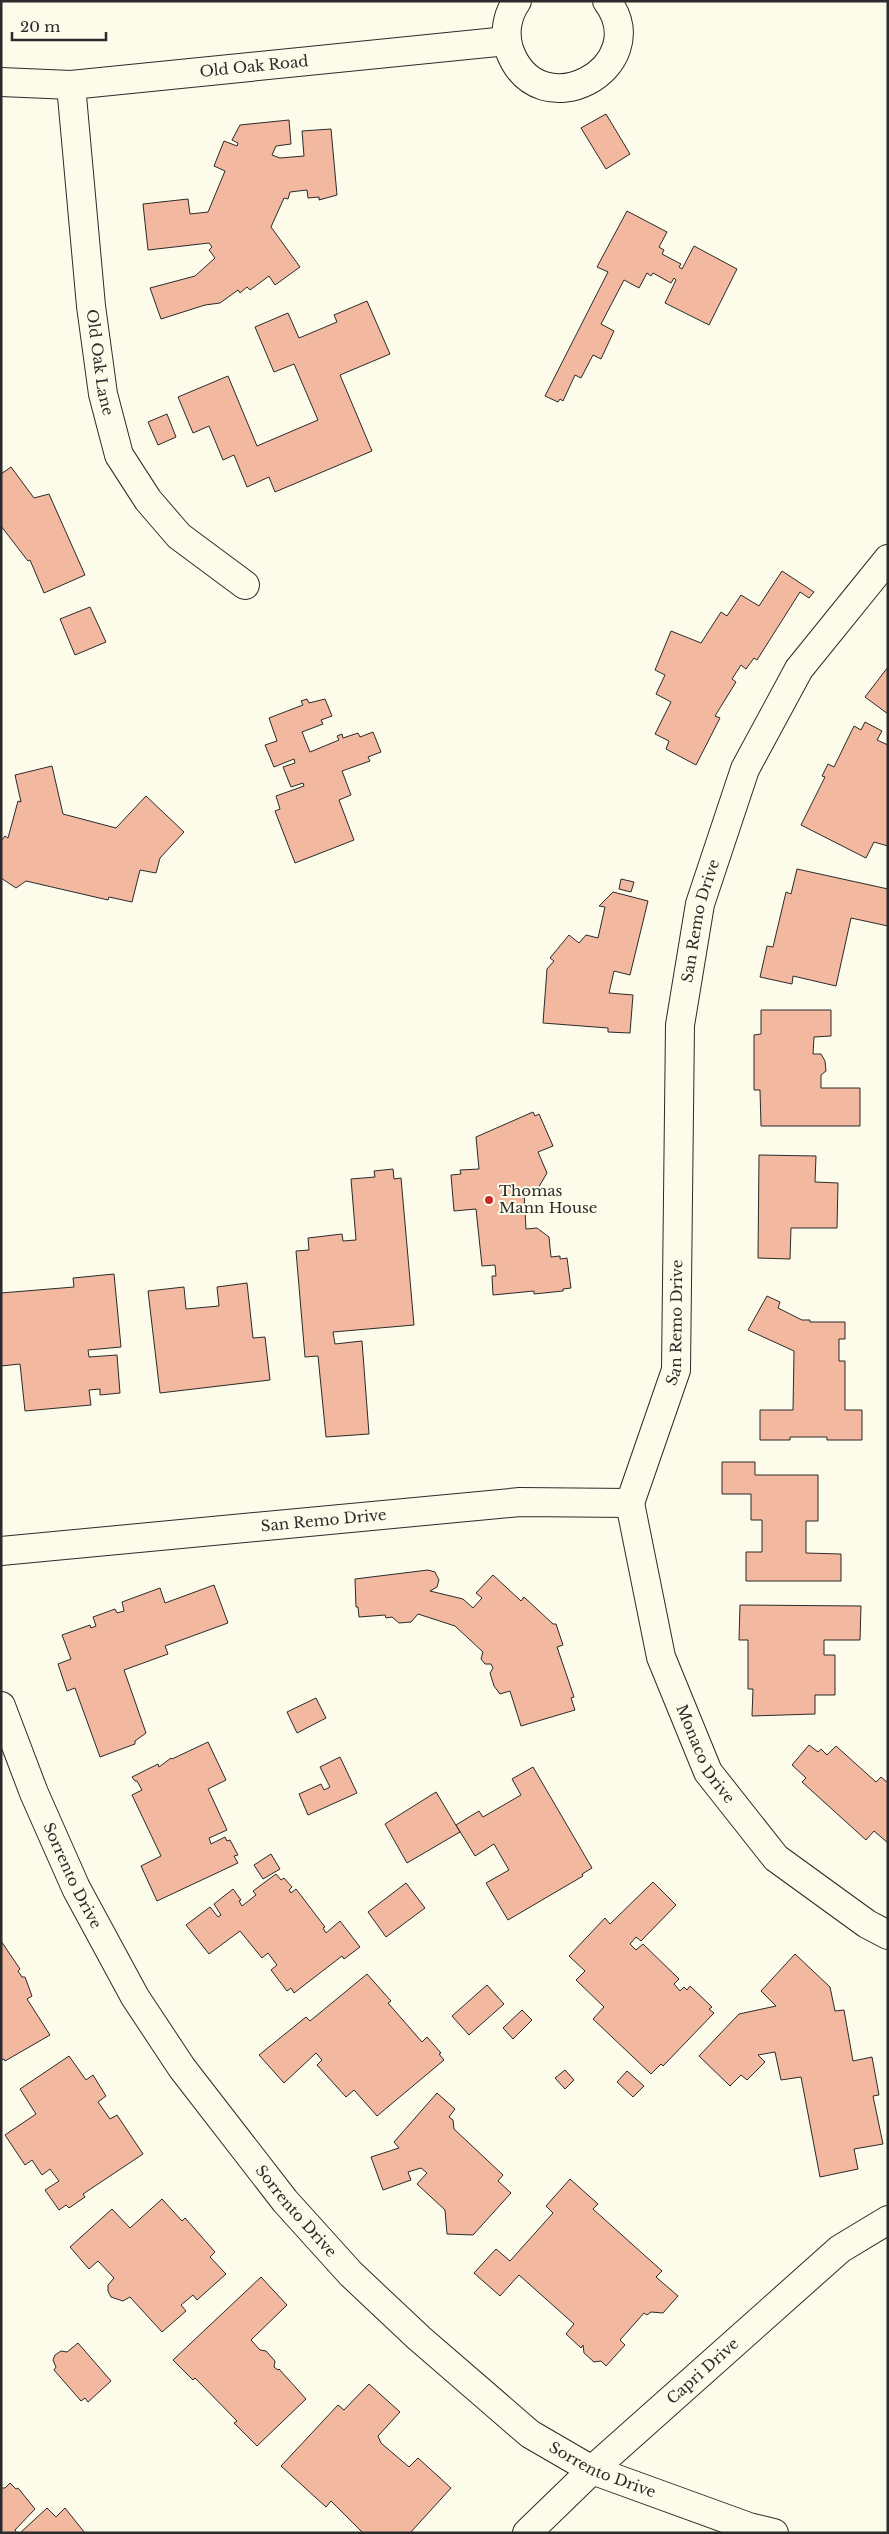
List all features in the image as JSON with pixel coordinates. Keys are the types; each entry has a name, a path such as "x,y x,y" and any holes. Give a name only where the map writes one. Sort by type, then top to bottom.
{"street":[{"path":"517,1 507,23 507,41 513,59 524,74 541,84 559,89 578,87 596,78 609,64 616,46 618,27 613,8 607,1"},
{"name":"Old Oak Road","path":"1,82 71,85 507,41"},
{"name":"Old Oak Lane","path":"71,85 91,306 103,394 119,455 148,500 179,536 245,585"},
{"name":"San Remo Drive","path":"1,1551 520,1502 630,1503 676,1370 680,1026 700,904 745,768 799,669 888,559"},
{"name":"Monaco Drive","path":"630,1503 661,1657 708,1772 776,1858 867,1924 888,1935"},
{"name":"Sorrento Drive","path":"1,1706 34,1793 76,1888 135,1996 182,2068 285,2201 351,2274 419,2338 530,2434 592,2470 749,2527 774,2533"},
{"name":"Capri Drive","path":"527,2533 592,2470 840,2249 888,2220"}],"building":[{"path":"606,114 630,154 606,169 581,128"},
{"path":"289,120 291,144 276,146 272,155 280,158 304,156 302,131 331,129 337,195 319,200 319,197 308,198 307,190 290,192 288,199 284,198 271,227 300,267 275,285 269,276 250,290 247,287 240,293 238,290 220,303 205,305 161,319 150,288 195,276 215,258 209,250 212,247 209,243 148,250 143,204 188,199 190,214 208,212 225,171 214,166 224,141 237,146 238,143 232,140 240,125"},
{"path":"627,211 667,232 659,247 664,250 662,254 681,264 679,267 682,269 694,246 737,269 709,325 665,303 676,280 674,278 671,283 653,273 651,276 647,273 639,288 624,280 601,324 614,331 601,359 593,355 581,378 575,375 563,401 560,399 558,402 545,396 608,272 597,267"},
{"path":"367,301 390,354 340,375 372,451 275,492 269,477 247,487 234,455 223,460 209,426 193,433 178,397 228,376 257,446 318,420 294,364 274,372 255,327 288,313 299,338 337,322 334,315"},
{"path":"167,414 176,437 158,445 148,422"},
{"path":"11,467 34,498 49,494 85,575 44,593 30,560 28,561 1,526 1,474"},
{"path":"782,571 814,592 809,598 800,592 757,660 754,658 746,669 741,665 732,679 736,682 715,716 720,718 696,765 666,749 669,741 655,734 671,702 656,694 665,675 655,670 671,631 701,643 721,612 727,616 741,595 759,606"},
{"path":"90,607 106,642 75,655 60,619"},
{"path":"888,667 888,714 865,697"},
{"path":"307,699 309,703 325,699 332,716 321,720 323,724 302,732 310,752 339,740 337,736 342,734 343,738 358,733 360,737 373,732 381,752 368,757 370,761 342,771 351,795 339,800 354,840 295,863 275,811 280,809 276,796 304,786 303,783 291,787 283,767 295,763 294,759 274,767 265,745 277,741 269,718 303,705 301,701"},
{"path":"865,722 882,731 877,740 888,745 888,846 874,842 866,858 801,825 825,777 822,776 828,764 834,767 854,726 861,730"},
{"path":"52,766 63,814 116,828 146,796 184,832 160,858 156,873 140,870 132,902 109,897 108,900 26,881 16,888 1,878 1,841 5,836 8,838 18,801 21,802 15,775"},
{"path":"797,869 888,889 888,926 851,918 836,986 793,976 792,984 760,977 767,946 773,947 786,892 791,894"},
{"path":"621,879 634,882 631,892 619,889"},
{"path":"613,892 648,901 630,975 614,971 609,993 633,995 630,1033 608,1032 608,1028 543,1023 547,969 554,961 550,958 569,935 579,943 586,935 598,938 605,907 599,906"},
{"path":"761,1010 831,1010 831,1036 814,1037 813,1054 821,1054 825,1061 826,1071 821,1075 821,1088 860,1088 860,1126 761,1126 760,1090 754,1090 754,1035 761,1034"},
{"name":"Thomas Mann House","path":"533,1112 535,1116 539,1114 553,1146 538,1152 547,1173 537,1190 524,1192 526,1229 537,1228 549,1237 551,1257 560,1256 560,1259 567,1258 571,1288 563,1289 563,1291 534,1294 534,1291 493,1295 492,1276 496,1276 495,1265 482,1266 476,1209 454,1211 451,1175 461,1174 460,1170 479,1169 476,1137"},
{"path":"759,1155 816,1156 815,1182 838,1183 837,1228 791,1228 790,1259 758,1258"},
{"path":"393,1169 394,1179 401,1178 414,1325 333,1332 335,1344 362,1341 369,1434 326,1437 318,1356 305,1357 296,1251 309,1250 308,1238 342,1234 343,1241 356,1240 351,1179 375,1177 374,1171"},
{"path":"114,1274 121,1347 88,1350 89,1357 117,1355 120,1393 100,1395 100,1389 89,1390 91,1405 25,1411 20,1364 1,1366 1,1293 74,1287 73,1278"},
{"path":"247,1283 253,1338 265,1337 270,1380 160,1393 148,1291 184,1287 186,1309 219,1306 217,1287"},
{"path":"767,1296 780,1302 778,1308 802,1320 810,1320 810,1322 845,1322 845,1339 839,1339 839,1361 845,1361 845,1410 862,1410 862,1440 827,1440 827,1437 790,1437 790,1440 760,1440 760,1410 793,1410 794,1351 748,1330"},
{"path":"722,1462 755,1462 755,1475 818,1475 818,1521 806,1521 806,1553 841,1554 841,1581 746,1581 746,1552 762,1552 762,1520 751,1520 751,1494 722,1494"},
{"path":"428,1570 435,1572 439,1580 437,1587 430,1591 463,1599 473,1608 482,1598 476,1593 493,1575 521,1601 524,1597 553,1624 556,1624 563,1645 557,1647 574,1697 571,1698 575,1710 521,1726 510,1691 500,1694 494,1686 490,1673 493,1668 491,1664 485,1664 481,1659 483,1652 455,1626 418,1614 411,1622 399,1623 392,1617 386,1618 385,1615 359,1617 358,1607 356,1607 355,1579"},
{"path":"214,1585 228,1623 165,1646 168,1654 124,1670 146,1733 135,1741 135,1744 100,1757 75,1688 67,1691 58,1664 71,1659 62,1635 90,1625 91,1628 96,1626 93,1617 115,1609 117,1613 124,1611 122,1602 160,1588 165,1603"},
{"path":"740,1605 861,1606 860,1640 824,1640 824,1655 835,1655 835,1695 815,1695 815,1714 752,1716 753,1689 748,1689 748,1640 739,1640"},
{"path":"316,1698 326,1718 297,1733 287,1712"},
{"path":"208,1742 226,1780 208,1789 227,1830 209,1838 211,1844 225,1837 227,1841 230,1840 238,1855 234,1856 238,1863 157,1901 141,1866 161,1856 132,1795 142,1790 137,1781 132,1777 158,1764 159,1767 171,1758"},
{"path":"809,1745 818,1752 821,1749 827,1755 836,1746 876,1782 881,1777 888,1783 888,1843 874,1831 866,1840 802,1782 806,1778 792,1765"},
{"path":"340,1757 357,1793 308,1815 299,1794 321,1784 324,1790 330,1787 320,1767"},
{"path":"533,1767 592,1868 582,1874 583,1876 508,1920 486,1883 509,1870 494,1844 475,1856 456,1825 479,1811 483,1817 521,1795 512,1779"},
{"path":"436,1792 460,1832 407,1863 385,1824"},
{"path":"271,1854 280,1869 263,1879 254,1865"},
{"path":"276,1874 281,1880 284,1878 292,1887 289,1890 291,1893 296,1889 325,1927 323,1928 326,1933 340,1921 360,1947 344,1959 342,1956 294,1993 291,1988 287,1991 271,1970 277,1965 268,1953 262,1958 240,1931 209,1954 186,1925 210,1907 218,1917 221,1915 214,1904 233,1889 241,1900 239,1901 242,1906 256,1895 253,1891"},
{"path":"653,1882 676,1905 641,1941 636,1937 630,1944 636,1950 643,1944 679,1979 674,1984 680,1991 684,1987 687,1990 690,1986 712,2007 709,2009 714,2013 663,2066 661,2064 651,2074 593,2019 604,2007 576,1980 585,1971 569,1956 605,1918 610,1924"},
{"path":"406,1883 425,1908 386,1937 368,1912"},
{"path":"1,1941 20,1969 18,1971 22,1977 25,1977 32,1996 27,1999 50,2035 5,2061 4,2059 1,2060"},
{"path":"795,1954 830,1987 835,2011 844,2010 853,2061 872,2057 879,2095 873,2096 883,2144 854,2149 858,2169 820,2177 801,2077 781,2080 775,2052 758,2055 765,2062 747,2080 741,2075 730,2086 699,2056 739,2014 776,2006 761,1991"},
{"path":"367,1974 391,2001 388,2003 422,2042 427,2037 441,2053 439,2054 444,2060 377,2116 354,2090 346,2097 317,2065 322,2060 316,2053 284,2083 259,2055 306,2017 310,2021"},
{"path":"487,1985 504,2004 469,2035 452,2016"},
{"path":"522,2010 532,2020 513,2039 503,2028"},
{"path":"69,2056 86,2080 93,2075 106,2096 98,2102 110,2119 117,2115 143,2154 83,2194 85,2197 69,2208 66,2205 59,2210 45,2190 59,2181 50,2169 42,2175 32,2160 25,2165 5,2135 36,2114 20,2089"},
{"path":"565,2070 574,2080 565,2089 555,2078"},
{"path":"627,2071 644,2086 633,2097 617,2082"},
{"path":"437,2093 455,2109 449,2117 453,2120 454,2129 503,2175 498,2181 511,2193 473,2235 447,2234 445,2210 417,2184 427,2173 421,2168 408,2172 411,2180 383,2190 371,2157 399,2148 394,2142"},
{"path":"570,2179 598,2204 593,2209 662,2271 656,2277 678,2296 663,2313 651,2312 647,2315 644,2313 620,2340 625,2345 606,2366 601,2361 594,2362 584,2353 583,2345 581,2348 566,2334 574,2324 519,2275 500,2296 474,2273 496,2249 510,2261 553,2213 546,2206"},
{"path":"162,2199 182,2221 185,2218 215,2252 210,2257 226,2274 197,2300 193,2295 181,2305 186,2311 162,2332 130,2297 123,2301 111,2297 108,2285 114,2278 98,2261 89,2269 70,2247 112,2209 130,2228"},
{"path":"261,2277 287,2305 251,2340 260,2350 266,2351 275,2361 274,2367 279,2369 306,2399 257,2446 234,2423 237,2421 195,2378 193,2380 173,2360"},
{"path":"78,2343 111,2381 88,2402 85,2398 81,2401 54,2370 56,2367 53,2360 55,2355 61,2351 67,2352"},
{"path":"369,2384 400,2412 378,2436 381,2443 409,2467 418,2458 451,2488 410,2533 363,2533 331,2501 326,2507 281,2466 338,2405 344,2410"},
{"path":"10,2483 16,2489 18,2488 35,2509 15,2530 17,2533 1,2533 1,2488 5,2488"},
{"path":"47,2508 56,2517 65,2508 85,2533 20,2533"}],"place":[{"name":"Thomas Mann House","path":"489,1200"}]}
